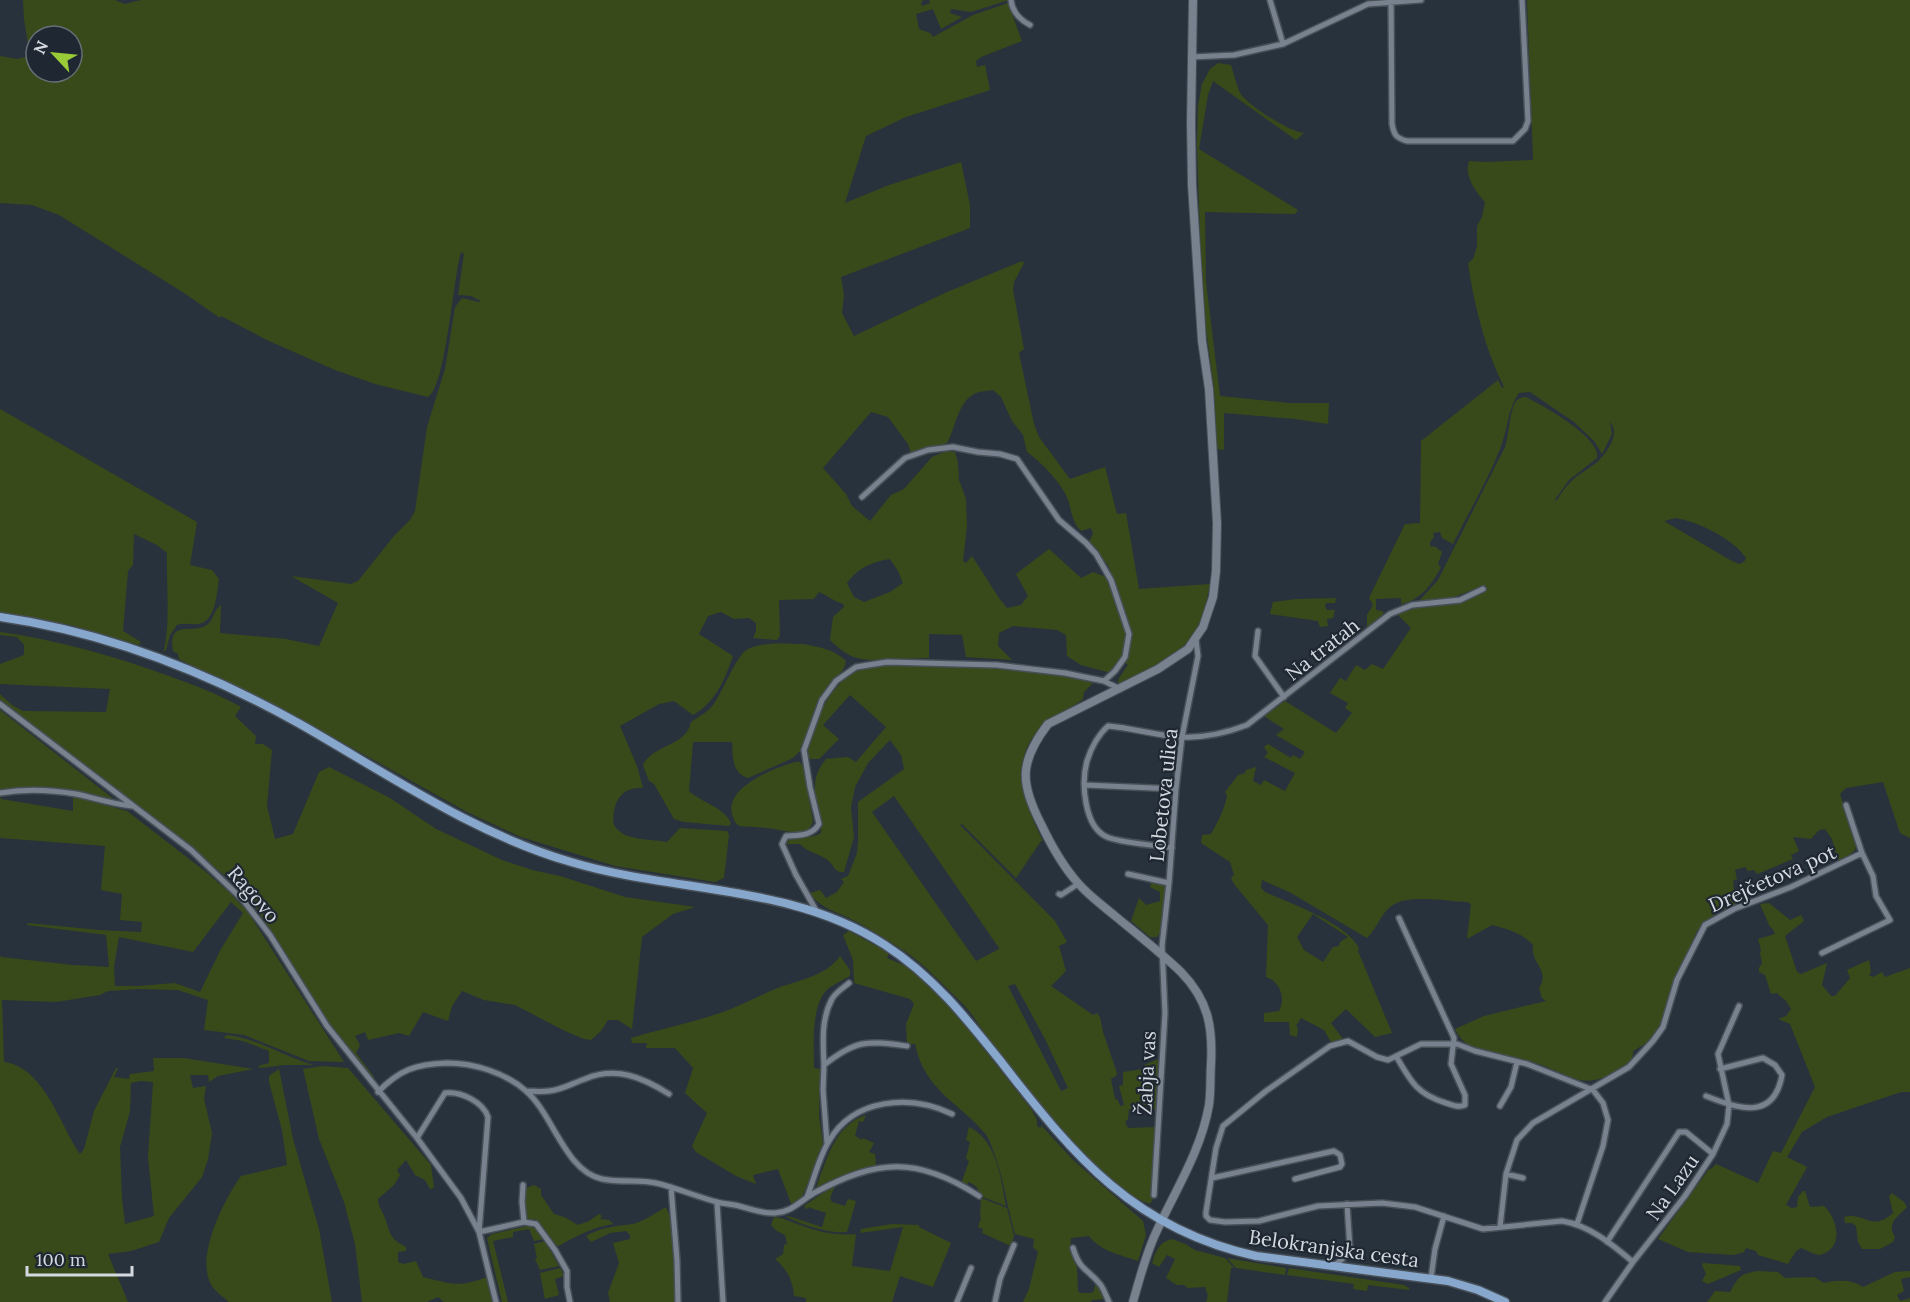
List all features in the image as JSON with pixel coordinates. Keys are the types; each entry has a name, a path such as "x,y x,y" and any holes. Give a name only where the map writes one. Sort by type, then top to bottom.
{"main road":[{"path":"1133,1302 1161,1221 1189,1166 1209,1105 1212,1049 1208,1014 1192,983 1162,954 1078,884 1055,852 1027,794 1027,765 1038,736 1048,724 1158,669 1188,649 1207,620 1211,606 1216,571 1217,523 1209,389 1202,341 1193,219 1191,57 1193,0"},
{"name":"Belokranjska cesta","path":"0,617 47,623 163,659 298,723 380,773 461,818 531,849 572,863 618,874 759,898 817,912 882,942 908,960 960,1010 1062,1139 1119,1193 1161,1221 1191,1236 1232,1251 1256,1256 1431,1278 1478,1290 1505,1302"}],"street":[{"path":"1011,0 1018,16 1030,25"},
{"path":"1270,0 1283,44"},
{"path":"1191,57 1241,54 1283,44 1368,4 1421,0"},
{"path":"1390,1 1394,134 1407,141 1513,141 1525,129 1528,121 1522,0"},
{"path":"862,497 905,458 928,450 953,447 1017,459 1029,473 1059,520 1096,554 1111,580 1129,634 1125,657 1104,681"},
{"name":"Na tratah","path":"1085,785 1087,762 1101,733 1108,726 1182,737 1227,733 1246,725 1284,698 1390,614 1412,605 1460,600 1483,589"},
{"path":"1258,631 1255,656 1284,698"},
{"name":"Lobetova ulica","path":"1162,954 1176,789 1182,737 1198,656 1196,640"},
{"path":"817,912 796,876 784,850 783,840 786,836 810,833 819,824 804,750 822,700 836,681 848,671 866,664 946,662 1065,673 1104,681 1120,688"},
{"name":"Ragovo","path":"0,704 191,850 235,890 270,935 327,1026 417,1138 461,1198 480,1232"},
{"path":"1172,848 1108,837 1094,827 1087,809 1085,785 1176,789"},
{"name":"Ragovo","path":"0,793 13,791 74,794 112,804 132,806"},
{"name":"Drejčetova pot","path":"1593,1090 1629,1067 1663,1027 1677,980 1705,925 1734,909 1791,887 1862,853 1846,805"},
{"path":"1822,953 1890,920 1876,896 1873,876 1862,853"},
{"path":"1128,874 1169,883"},
{"path":"1059,894 1061,895 1078,884"},
{"path":"1396,1056 1412,1084 1420,1092 1433,1099 1459,1107 1465,1106 1466,1102 1451,1064 1454,1038 1399,918"},
{"name":"Žabja vas","path":"1154,1195 1165,1013 1162,954"},
{"path":"827,1143 823,1090 823,1035 826,1014 833,997 849,983"},
{"path":"1713,1154 1727,1124 1729,1105 1718,1054 1739,1006"},
{"path":"824,1065 854,1045 871,1041 907,1046"},
{"path":"1577,1224 1601,1155 1608,1120 1603,1103 1593,1090 1527,1064 1454,1044 1421,1044 1388,1060 1377,1057 1348,1041 1330,1046 1266,1091 1223,1126 1216,1148 1206,1212 1210,1220 1259,1221 1318,1206 1382,1203 1415,1207 1483,1229 1555,1220 1577,1224 1607,1242 1633,1262"},
{"path":"1706,1096 1729,1105 1760,1108 1772,1101 1780,1089 1782,1076 1775,1065 1763,1058 1720,1069"},
{"path":"1500,1106 1511,1087 1517,1062"},
{"path":"378,1092 393,1077 409,1069 430,1063 471,1064 490,1071 526,1091 537,1103 576,1163 586,1172 602,1179 653,1182 717,1202 771,1213 783,1212 796,1207 807,1197 845,1177 863,1170 890,1166 932,1171 979,1196"},
{"path":"526,1091 553,1091 592,1076 611,1072 641,1078 669,1094"},
{"path":"1500,1227 1506,1174 1517,1140 1533,1123 1593,1090"},
{"path":"417,1138 445,1093 450,1092 467,1098 478,1103 486,1111 488,1117 480,1232 496,1302"},
{"path":"807,1197 827,1143 844,1122 858,1111 892,1102 942,1109 952,1113"},
{"name":"Na Lazu","path":"1605,1302 1673,1212 1713,1154 1686,1132 1680,1132 1607,1242"},
{"path":"1212,1178 1334,1151 1340,1155 1342,1164 1340,1167 1295,1179"},
{"path":"1506,1174 1523,1178"},
{"path":"523,1185 524,1222"},
{"path":"670,1187 677,1250 678,1302"},
{"path":"717,1202 723,1302"},
{"path":"1334,1266 1348,1254 1350,1249 1347,1204"},
{"path":"1431,1278 1443,1216"},
{"path":"480,1232 524,1222 536,1224 567,1271 570,1302"},
{"path":"995,1302 1000,1279 1014,1245"},
{"path":"1073,1248 1077,1261 1100,1284 1108,1302"},
{"path":"957,1302 971,1268"}],"green space":[{"path":"23,0 115,0 125,4 141,0 923,0 922,6 930,3 929,0 1009,0 971,12 951,9 950,13 962,17 941,29 933,9 916,14 919,29 930,33 933,37 973,15 1008,3 1022,41 976,61 977,67 985,65 990,90 906,117 866,136 845,203 889,185 961,162 970,205 970,228 841,277 844,295 842,313 854,336 947,292 1022,261 1024,263 1014,282 1013,290 1024,349 1019,353 1034,424 1039,437 1070,479 1105,467 1117,514 1126,513 1139,589 1210,584 1205,606 1192,637 1171,657 1122,684 1118,683 1119,678 1128,665 1122,660 1111,673 1081,665 1067,656 1066,635 1057,630 1013,626 999,633 998,646 1012,660 966,657 962,635 929,634 929,658 870,660 848,654 830,640 833,617 844,607 843,604 819,592 814,599 779,600 780,636 777,640 753,638 756,623 749,618 734,619 721,612 708,616 699,634 733,656 723,681 708,704 693,715 674,701 659,704 620,726 637,766 643,788 632,789 620,796 615,805 613,818 615,827 622,833 640,839 667,842 680,828 727,831 729,835 724,878 715,882 615,866 521,837 467,812 295,716 179,659 178,654 173,651 172,641 174,634 178,631 208,624 221,605 220,633 286,639 319,646 338,603 291,576 351,584 358,581 410,520 415,511 427,427 445,369 455,307 462,298 481,301 471,296 458,295 464,254 461,252 458,265 440,374 428,397 375,384 335,370 269,341 221,316 220,318 59,215 32,205 0,203 0,56 17,59 24,57 24,84 84,84 84,24 25,24","holes":["993,390 1001,397 1012,421 1023,435 1027,452 1045,467 1065,493 1078,528 1081,531 1091,528 1093,533 1089,542 1108,565 1114,580 1093,572 1081,578 1049,549 1016,574 1028,596 1021,605 1007,608 972,556 966,563 963,561 967,526 966,499 959,480 955,452 947,451 932,457 904,489 891,495 870,521 852,506 846,494 823,468 871,412 888,417 908,444 911,453 947,443 968,398 974,394","890,559 903,583 890,592 864,602 854,597 847,583 851,578 871,564"]},
{"path":"1527,0 1910,0 1910,838 1900,833 1883,782 1846,788 1840,794 1856,846 1846,858 1838,861 1832,839 1825,829 1819,830 1811,839 1793,837 1799,851 1791,855 1793,859 1757,874 1754,870 1748,871 1745,867 1735,870 1737,879 1733,881 1736,904 1719,911 1697,931 1676,979 1662,1027 1652,1040 1633,1051 1632,1060 1625,1067 1608,1076 1587,1081 1569,1077 1536,1063 1490,1054 1469,1045 1461,1038 1455,1029 1484,1016 1546,1001 1542,998 1539,988 1543,976 1534,957 1533,945 1520,935 1492,925 1467,939 1471,904 1467,902 1428,899 1399,902 1385,912 1367,938 1291,893 1262,880 1261,888 1265,892 1316,915 1330,922 1352,939 1359,948 1358,951 1392,1033 1375,1037 1346,1009 1331,1023 1343,1039 1332,1044 1324,1030 1301,1018 1296,1026 1298,1028 1297,1037 1290,1035 1289,1022 1264,1022 1264,1013 1279,1011 1282,1001 1278,986 1266,977 1268,925 1234,884 1231,878 1234,875 1230,862 1201,843 1202,835 1211,834 1225,805 1227,795 1225,792 1238,775 1256,767 1253,781 1261,785 1264,780 1285,791 1295,773 1264,757 1268,753 1264,747 1268,744 1291,758 1293,755 1300,759 1305,752 1276,735 1284,729 1264,716 1285,701 1336,733 1352,713 1345,708 1348,703 1330,693 1340,678 1346,681 1356,665 1365,670 1372,664 1383,669 1411,628 1397,614 1419,607 1461,603 1483,593 1480,587 1446,600 1418,602 1438,580 1505,447 1513,408 1517,400 1526,397 1557,415 1581,432 1596,450 1597,458 1569,480 1554,501 1573,479 1600,459 1611,443 1614,432 1610,422 1612,434 1602,454 1594,441 1574,422 1530,392 1519,393 1512,406 1503,442 1495,461 1453,544 1442,538 1440,532 1433,533 1434,537 1430,546 1442,552 1438,564 1441,567 1434,579 1420,595 1408,602 1401,604 1401,598 1376,599 1376,610 1383,611 1383,618 1366,632 1361,630 1367,628 1367,615 1373,605 1369,598 1405,524 1420,523 1421,441 1498,380 1502,388 1504,387 1491,358 1481,326 1468,263 1473,259 1477,246 1477,226 1482,217 1485,202 1469,178 1469,161 1533,160","holes":["1675,518 1704,527 1724,538 1746,558 1744,562 1739,564 1730,560 1664,521","1313,914 1348,937 1340,942 1339,946 1333,947 1323,962 1304,950 1297,937"]},
{"path":"1218,63 1231,65 1240,93 1251,104 1279,123 1304,133 1296,140 1213,81 1208,95 1199,149 1298,210 1295,214 1205,212 1206,282 1220,396 1290,403 1329,403 1328,424 1224,413 1224,450 1217,449 1214,390 1202,297 1197,144 1198,106 1202,84 1210,69"},
{"path":"0,409 197,522 190,565 212,570 219,579 215,604 207,620 199,624 177,625 163,652 168,618 167,553 157,545 134,534 133,565 128,571 123,631 141,642 139,645 71,625 0,612"},
{"path":"1336,598 1335,603 1326,603 1325,606 1327,610 1335,610 1333,618 1327,619 1328,626 1320,627 1318,621 1270,614 1273,602"},
{"path":"0,632 86,649 128,662 197,686 241,707 235,716 256,736 255,744 263,744 272,750 267,806 275,839 293,834 319,772 329,767 390,798 436,829 502,860 625,897 695,907 673,914 642,937 632,1029 618,1020 608,1020 591,1040 584,1039 515,1005 484,1000 462,991 452,1006 448,1021 423,1012 409,1036 399,1033 368,1040 365,1032 355,1036 360,1045 356,1053 374,1077 375,1083 320,1016 258,911 242,889 0,700 0,694 23,711 106,712 110,689 0,684 0,664 24,655 24,645 17,637 0,635"},
{"path":"768,644 804,644 832,652 846,661 841,672 822,694 800,751 793,758 748,778 736,768 732,742 693,742 689,791 718,809 731,823 729,826 674,819 654,784 649,781 643,765 648,758 683,736 691,722 711,708 739,658 748,649"},
{"path":"872,666 1020,669 1093,683 1084,692 1083,699 1047,722 1034,735 1026,749 1022,764 1022,779 1029,810 1043,841 1016,878 962,824 960,825 1055,921 1067,942 1059,946 1066,971 1051,986 1093,1015 1097,1013 1100,1017 1117,1073 1111,1079 1115,1099 1118,1100 1120,1106 1124,1105 1119,1086 1123,1085 1123,1072 1143,1069 1144,1065 1158,1059 1157,1110 1129,1109 1128,1119 1125,1122 1128,1128 1156,1127 1153,1199 1150,1204 1129,1193 1107,1177 1062,1133 1021,1083 968,1009 929,971 909,954 876,932 824,907 810,893 820,890 826,898 837,892 844,882 841,879 848,876 857,853 858,802 904,769 901,755 890,740 868,763 855,787 851,807 854,837 844,872 838,871 829,861 800,844 786,844 790,839 815,836 821,833 815,787 819,769 826,759 848,757 856,762 886,727 850,695 823,725 839,739 819,759 810,759 808,750 810,738 821,710 839,685 857,670","holes":["894,796 999,948 999,949 976,961 872,812","1015,984 1045,1039 1068,1088 1061,1091 1008,986"]},
{"path":"0,710 115,800 113,802 79,793 0,791"},
{"path":"800,762 803,767 813,821 811,826 804,831 794,832 737,825 732,814 732,804 743,787 764,774"},
{"path":"0,795 1,799 73,811 73,796 127,811 206,872 248,912 344,1062 309,1061 244,1035 204,1030 208,1000 178,990 108,991 100,995 56,1002 2,1000 4,1062 18,1066 30,1074 40,1086 50,1099 80,1154 84,1149 94,1111 116,1068 118,1068 114,1077 129,1079 130,1074 154,1071 153,1058 184,1058 253,1069 218,1076 209,1082 208,1075 190,1075 193,1088 206,1086 204,1099 212,1133 208,1159 202,1177 169,1218 159,1242 131,1251 108,1254 128,1302 0,1302 0,955 1,957 73,965 109,967 106,935 27,925 28,923 141,932 142,922 120,920 122,894 101,890 105,846 0,838","holes":["231,902 243,913 221,949 200,992 175,983 115,986 114,967 119,937 193,952","153,1082 148,1157 154,1216 125,1224 120,1147 130,1111 131,1083"]},
{"path":"1152,880 1165,884 1162,930 1157,937 1150,937 1131,921 1139,898 1146,905 1160,901 1160,892 1150,887"},
{"path":"1769,903 1790,920 1801,915 1804,921 1785,936 1797,972 1801,974 1827,963 1822,985 1831,996 1835,996 1850,978 1847,970 1869,960 1871,972 1869,975 1873,977 1882,972 1885,977 1910,968 1910,1092 1901,1092 1827,1117 1802,1132 1787,1157 1807,1167 1786,1205 1792,1208 1797,1207 1798,1197 1805,1191 1810,1207 1824,1206 1832,1217 1836,1238 1830,1250 1821,1255 1801,1248 1796,1251 1788,1264 1758,1255 1756,1251 1746,1248 1744,1252 1734,1255 1688,1252 1658,1239 1709,1169 1716,1164 1758,1183 1773,1151 1781,1153 1815,1087 1790,1024 1778,1019 1786,1016 1791,1009 1777,993 1771,994 1765,975 1759,972 1762,963 1758,939 1775,934 1760,904"},
{"path":"849,931 889,953 887,958 908,967 940,997 1031,1109 1037,1120 1037,1126 1041,1128 1041,1125 1073,1160 1143,1221 1146,1235 1138,1261 1105,1249 1089,1236 1071,1238 1070,1250 1077,1267 1078,1291 1091,1293 1094,1291 1096,1281 1105,1299 1091,1302 1023,1302 1029,1289 1038,1252 1033,1247 1034,1239 1015,1234 1000,1173 989,1140 977,1125 935,1086 920,1060 915,1044 907,1044 906,1024 914,1004 910,999 854,983 853,960 843,935"},
{"path":"840,956 850,970 850,976 829,988 823,995 814,1026 814,1068 820,1069 819,1116 822,1149 802,1197 792,1206 778,1169 753,1175 756,1184 736,1176 696,1152 692,1146 707,1113 685,1093 693,1068 675,1048 646,1048 647,1043 632,1043 631,1038 728,1010 821,972 835,963"},
{"path":"226,1035 249,1040 314,1065 260,1068 258,1066 269,1063 269,1051 243,1041 224,1038"},
{"path":"322,1066 348,1068 431,1165 434,1188 430,1189 425,1180 415,1175 406,1160 397,1170 400,1175 394,1185 378,1199 392,1237 406,1247 406,1251 398,1252 398,1262 403,1264 416,1261 423,1277 448,1283 469,1283 487,1277 492,1302 444,1302 438,1297 427,1302 362,1302 355,1244 344,1202 319,1139 303,1069"},
{"path":"279,1069 293,1139 319,1229 332,1302 229,1302 212,1286 207,1274 209,1245 213,1230 227,1199 241,1176 287,1165 282,1130 269,1082 269,1076"},
{"path":"866,1115 863,1122 859,1121 855,1136 874,1143 869,1152 875,1154 876,1166 846,1174 816,1188 828,1155 839,1135 855,1120"},
{"path":"969,1127 986,1141 992,1151 1006,1206 980,1196 977,1187 969,1182 965,1186 961,1184 969,1161 966,1158 970,1142 966,1140"},
{"path":"836,1184 830,1198 832,1202 845,1206 848,1199 856,1201 847,1232 816,1228 787,1217 822,1227 826,1213 808,1207 806,1210 804,1206"},
{"path":"534,1185 541,1189 541,1195 554,1214 578,1225 599,1214 602,1216 600,1219 609,1220 613,1224 578,1235 559,1246 556,1245 537,1220 525,1218 526,1188"},
{"path":"1892,1193 1907,1207 1892,1224 1895,1237 1893,1242 1880,1249 1862,1249 1858,1242 1856,1226 1852,1223 1845,1223 1844,1217 1851,1216 1873,1221 1885,1219 1893,1213 1889,1196"},
{"path":"981,1198 1007,1208 1014,1236 1011,1246 982,1233 983,1229 978,1227 981,1218"},
{"path":"664,1208 670,1217 675,1240 674,1302 610,1302 608,1293 619,1263 613,1243 630,1239 630,1235 626,1231 610,1233 591,1242 586,1236 603,1229 637,1223"},
{"path":"774,1217 828,1233 856,1234 852,1266 890,1271 903,1227 860,1233 861,1229 892,1224 919,1225 951,1243 933,1287 900,1276 892,1302 806,1302 806,1298 794,1296 789,1276 775,1259 783,1254 784,1245 787,1244 785,1235 771,1225"},
{"path":"528,1226 537,1229 544,1239 534,1241 529,1229 513,1232 513,1237 493,1241 508,1302 502,1302 487,1238 492,1234"},
{"path":"1172,1239 1195,1250 1225,1258 1234,1268 1231,1268 1227,1302 1206,1302 1208,1296 1205,1287 1188,1288 1184,1285 1177,1285 1166,1278 1175,1259 1167,1255 1159,1267 1152,1263 1161,1245"},
{"path":"545,1241 559,1266 540,1270 535,1259 537,1258 534,1244"},
{"path":"1227,1258 1286,1268 1285,1275 1236,1268"},
{"path":"1703,1263 1740,1266 1741,1270 1708,1284 1702,1281 1706,1274"},
{"path":"560,1268 564,1276 555,1279 559,1295 545,1299 540,1273"},
{"path":"1289,1268 1404,1285 1409,1290 1368,1285 1367,1291 1353,1289 1354,1284 1287,1275"},
{"path":"1758,1271 1778,1272 1785,1278 1814,1277 1824,1283 1849,1281 1863,1287 1895,1272 1910,1271 1910,1277 1901,1279 1904,1291 1897,1295 1900,1301 1910,1298 1910,1302 1707,1302 1715,1291 1730,1292 1741,1277"}]}
